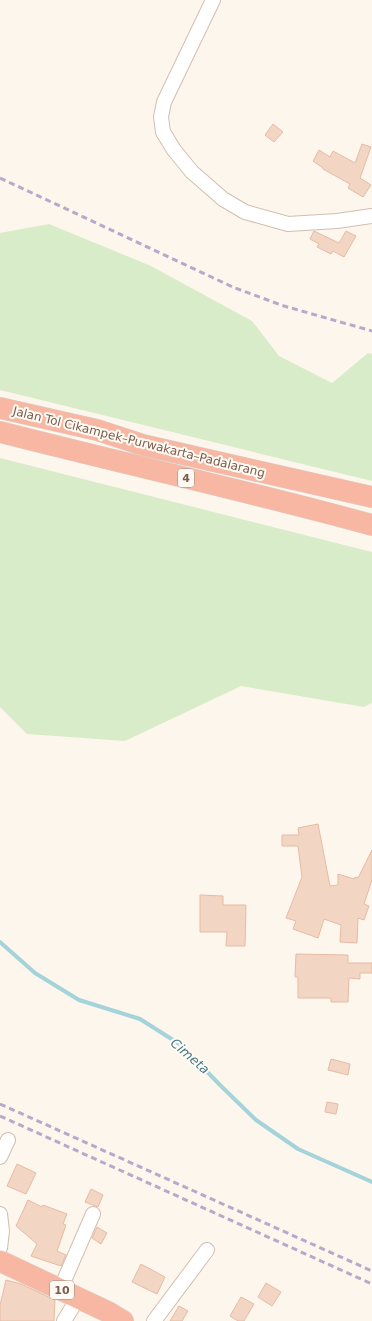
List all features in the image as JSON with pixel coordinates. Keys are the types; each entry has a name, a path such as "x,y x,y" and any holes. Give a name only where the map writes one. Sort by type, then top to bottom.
{"highway":[{"name":"Jalan Tol Cikampek–Purwakarta–Padalarang","path":"0,408 97,430 143,445 372,497"},
{"name":"Jalan Tol Cikampek–Purwakarta–Padalarang","path":"0,432 129,465 294,504 372,525"},
{"name":"10","path":"0,1261 108,1312 123,1321"}],"street":[{"path":"213,0 164,102 161,117 163,132 174,150 192,172 223,199 245,212 288,224 337,221 372,216"},
{"path":"0,1157 8,1140"},
{"path":"0,1214 2,1231 0,1248"},
{"path":"64,1321 69,1294 93,1214"},
{"path":"154,1321 207,1250"}],"green space":[{"path":"49,224 151,266 252,321 279,356 332,383 368,353 372,354 372,481 0,390 0,233"},
{"path":"0,458 372,552 372,703 364,707 241,686 125,741 27,734 0,707"}],"building":[{"path":"273,124 283,132 274,142 265,135"},
{"path":"362,144 371,147 360,178 371,185 363,197 348,188 350,184 323,169 313,161 319,150 330,157 333,151 355,163"},
{"path":"314,231 339,243 346,231 356,236 344,257 333,251 331,254 317,247 319,244 310,239"},
{"path":"318,824 330,886 338,885 338,874 354,879 355,877 358,878 372,850 372,880 364,904 369,906 364,920 358,918 357,943 340,942 341,925 324,919 318,938 293,929 296,921 286,918 302,877 298,846 282,846 282,835 299,835 298,828"},
{"path":"200,895 223,896 223,905 246,905 245,946 226,946 227,932 200,932"},
{"path":"296,954 348,955 348,963 372,963 372,973 360,973 360,979 349,978 348,1002 331,1002 331,998 298,998 298,977 295,977"},
{"path":"331,1059 350,1064 348,1075 328,1070"},
{"path":"327,1102 338,1104 336,1114 325,1112"},
{"path":"17,1164 36,1173 26,1194 7,1186"},
{"path":"91,1189 103,1195 98,1207 85,1202"},
{"path":"28,1200 42,1207 43,1205 67,1214 63,1224 66,1225 57,1251 66,1255 61,1266 31,1256 37,1244 16,1226"},
{"path":"97,1227 107,1233 101,1244 92,1238"},
{"path":"141,1264 165,1277 157,1294 132,1282"},
{"path":"6,1280 21,1284 55,1300 54,1321 0,1321 0,1305"},
{"path":"266,1283 281,1292 272,1306 258,1297"},
{"path":"241,1297 254,1304 244,1321 238,1321 230,1316"},
{"path":"179,1306 188,1311 182,1321 170,1321"}],"waterway":[{"name":"Cimeta","path":"0,942 35,973 79,1000 140,1019 181,1045 256,1120 298,1149 372,1182"}],"railway":[{"path":"0,178 235,288 284,306 372,331"},
{"path":"0,1104 372,1271"},
{"path":"0,1116 372,1284"}]}
